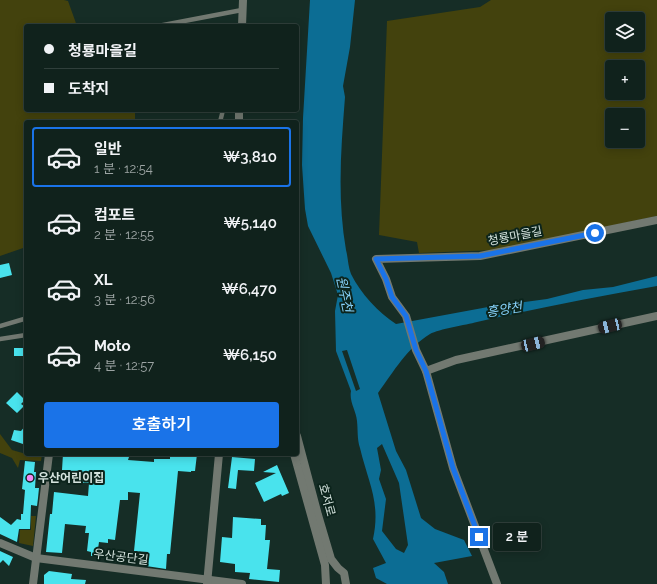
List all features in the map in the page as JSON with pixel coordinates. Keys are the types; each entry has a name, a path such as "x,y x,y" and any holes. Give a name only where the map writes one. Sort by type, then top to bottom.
{"street":[{"path":"242,24 243,0"},
{"name":"청룡마을길","path":"426,371 416,350 406,316 392,297 386,279 376,259 480,256 657,220"},
{"path":"497,584 453,468 426,371 456,360 657,316"},
{"name":"호저로","path":"299,443 331,559 345,575 346,584"},
{"path":"33,584 49,456"},
{"path":"207,582 219,456"},
{"name":"호저로","path":"295,456 326,571 326,584"},
{"name":"우산공단길","path":"0,543 36,558 207,582 242,584"},
{"path":"326,571 332,568 338,568"}],"lane":[{"path":"174,24 242,10"},
{"path":"0,326 24,319"},
{"path":"0,339 24,335"}],"shaded area":[{"path":"0,0 68,1 76,24 24,24 24,112 135,112 135,120 24,120 24,248 0,256"},
{"path":"491,0 657,0 657,216 497,250 419,253 417,242 379,235 387,21 480,7"},
{"path":"0,434 12,450 24,453 24,456 42,456 41,461 20,460 18,468 12,458 0,453"},
{"path":"31,516 36,516 33,546 19,543 20,530 31,530"}],"water":[{"path":"310,0 355,0 350,47 343,86 345,97 342,136 341,211 343,231 351,274 370,302 396,324 488,307 547,299 583,290 613,287 657,276 657,286 522,312 434,332 414,346 395,368 378,393 396,451 406,470 421,518 435,529 464,540 472,556 434,563 444,572 448,584 387,584 376,578 373,568 386,563 373,539 375,526 375,503 359,445 357,421 351,399 351,391 336,351 335,311 338,295 331,273 308,226 305,209 302,165 303,118","holes":["347,350 360,389 356,391 342,351","382,444 399,483 408,545 404,553 396,549 382,531 386,499 379,479 381,470 377,448"]}],"building":[{"path":"9,263 12,275 0,278 0,265"},
{"path":"14,348 24,348 24,356 14,356"},
{"path":"17,392 24,399 21,404 24,406 17,413 6,403"},
{"path":"24,427 24,444 11,440 14,430 21,431"},
{"path":"63,456 129,457 128,460 154,462 154,459 170,459 170,456 197,456 195,471 178,471 170,554 167,554 166,569 146,566 148,552 134,551 140,493 128,492 128,500 120,500 115,540 108,539 108,543 99,542 97,556 91,556 91,552 87,551 89,533 85,533 86,526 65,524 62,553 46,552 54,492 88,496 89,483 69,482 70,470 62,470"},
{"path":"232,457 255,459 254,471 238,470 236,489 228,488"},
{"path":"25,461 35,462 35,488 39,488 37,506 31,505 30,529 19,529 17,542 0,534 0,517 11,525 17,519 21,520 25,490 22,489"},
{"path":"277,465 289,493 282,496 281,494 264,502 255,483 276,473 263,472"},
{"path":"233,517 261,519 261,525 266,525 265,540 270,540 267,569 280,570 279,582 249,579 250,573 235,572 235,564 220,562 222,537 232,538"},
{"path":"0,551 13,557 9,566 3,560 0,563"},
{"path":"49,571 72,574 71,579 86,580 85,584 44,584 44,575"}],"place":[{"name":"우산어린이집","path":"30,478"}],"route":[{"path":"479,537 453,468 442,424 426,371 416,350 406,316 392,297 386,279 376,259 480,256 595,233"}],"water label":[{"name":"원주천","path":"345,294"},
{"name":"흥양천","path":"504,309"}]}
